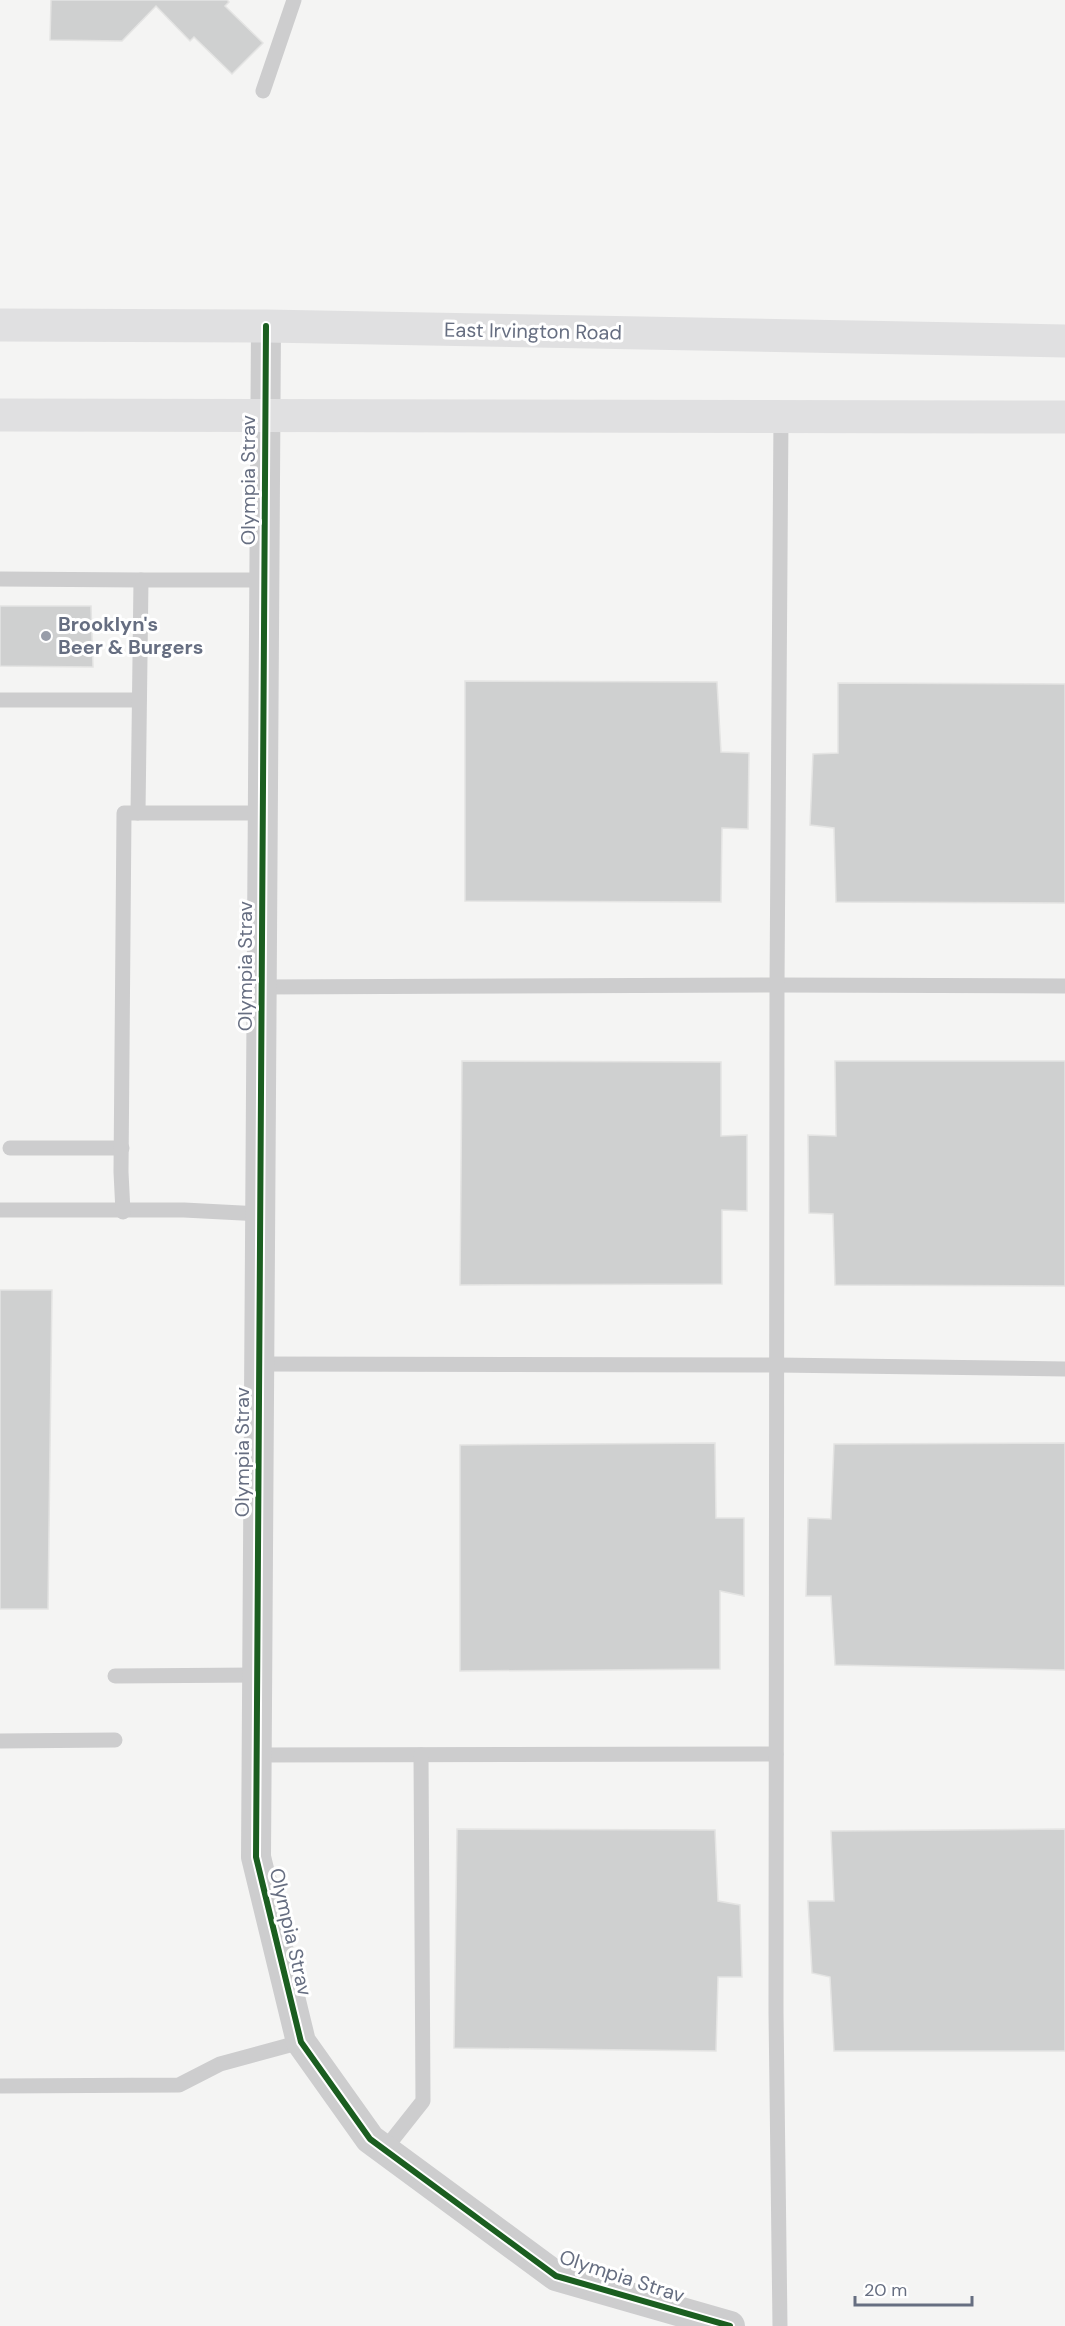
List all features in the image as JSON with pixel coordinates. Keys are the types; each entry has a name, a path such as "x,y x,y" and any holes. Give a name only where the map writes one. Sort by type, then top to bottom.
{"main road":[{"name":"East Irvington Road","path":"0,325 266,326 1065,341"},
{"path":"0,415 1065,417"}],"street":[{"name":"Olympia Strav","path":"266,326 256,1857 301,2042 370,2139 556,2276 730,2326"}],"lane":[{"path":"262,91 294,0"},
{"path":"780,2326 776,2012 776,1754 777,985 781,416"},
{"path":"0,579 264,580"},
{"path":"138,813 141,580"},
{"path":"0,700 139,700"},
{"path":"123,1212 124,813 262,813"},
{"path":"262,987 1065,986"},
{"path":"10,1148 122,1148"},
{"path":"0,1210 123,1212 184,1210 260,1214"},
{"path":"259,1364 777,1365 1065,1369"},
{"path":"115,1676 258,1675"},
{"path":"0,1741 115,1740"},
{"path":"257,1755 776,1754"},
{"path":"385,2149 423,2101 421,1755"},
{"path":"0,2086 179,2085 220,2064 301,2042"}],"building":[{"path":"51,0 227,0 229,2 225,6 263,43 232,74 194,37 190,41 156,6 122,41 50,40"},
{"name":"Brooklyn's Beer & Burgers","path":"0,606 91,606 93,667 0,666"},
{"path":"465,681 717,682 721,752 749,753 748,829 722,828 721,902 465,901"},
{"path":"838,683 1065,684 1065,903 836,902 834,828 810,825 813,754 838,753"},
{"path":"462,1061 721,1062 721,1136 747,1135 747,1211 722,1210 722,1284 460,1285"},
{"path":"835,1061 1065,1061 1065,1286 835,1285 833,1214 809,1213 808,1135 836,1136"},
{"path":"0,1290 52,1290 48,1609 0,1609"},
{"path":"715,1443 716,1518 744,1518 744,1596 720,1591 720,1669 460,1671 460,1445"},
{"path":"1065,1443 1065,1670 835,1665 831,1596 806,1596 808,1518 831,1519 834,1444"},
{"path":"457,1829 715,1830 718,1901 740,1905 742,1977 718,1977 716,2051 454,2048"},
{"path":"1065,1829 1065,2051 834,2051 830,1977 812,1973 808,1901 834,1901 831,1831"}],"cycle path":[{"path":"266,326 256,1857 301,2042 370,2139 556,2276 730,2326"}],"place":[{"name":"Brooklyn's Beer & Burgers","path":"46,636"}]}
